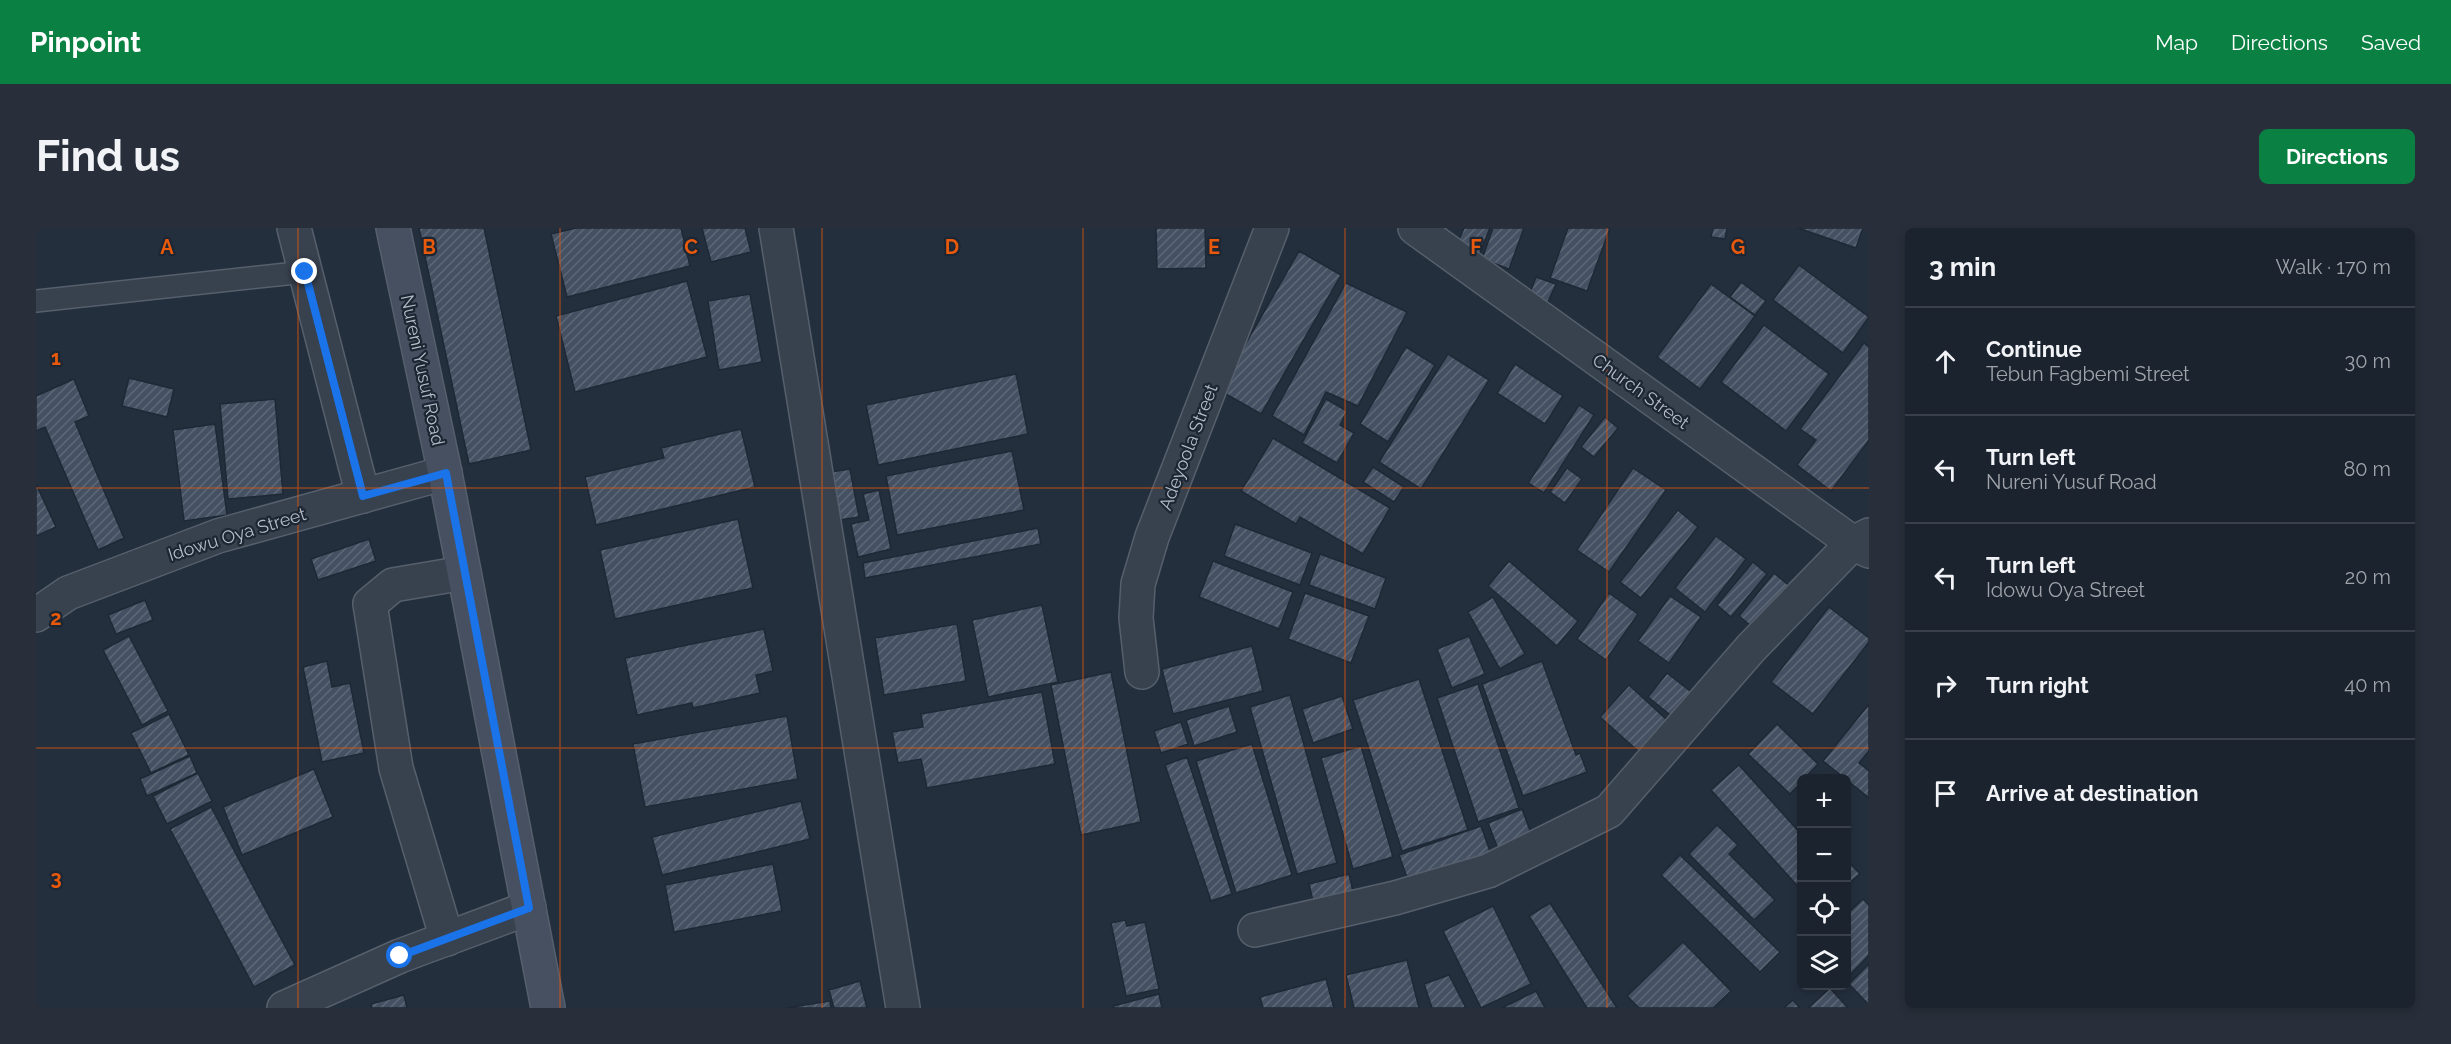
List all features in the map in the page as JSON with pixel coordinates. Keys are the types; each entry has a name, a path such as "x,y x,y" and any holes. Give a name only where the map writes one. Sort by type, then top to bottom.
{"street":[{"path":"294,228 363,496"},
{"name":"Nureni Yusuf Road","path":"393,228 446,473 529,908 545,1007"},
{"path":"776,228 903,1008"},
{"name":"Adeyoola Street","path":"1142,672 1136,618 1138,584 1152,537 1272,228"},
{"name":"Church Street","path":"1415,228 1864,543"},
{"name":"Idowu Oya Street","path":"36,615 68,593 218,536 446,473"},
{"path":"1255,930 1395,898 1488,871 1609,811 1751,648 1864,543"},
{"path":"447,939 396,768 370,604 393,585 464,573"},
{"path":"284,1008 400,956 529,908"}],"lane":[{"path":"36,301 305,272"}],"building":[{"path":"419,228 484,228 531,450 469,464"},
{"path":"576,228 681,228 690,266 567,297 551,234"},
{"path":"702,228 745,228 751,252 711,262"},
{"path":"1156,228 1205,228 1206,268 1157,269"},
{"path":"1464,228 1490,228 1478,257 1456,247"},
{"path":"1493,228 1524,228 1509,269 1482,259"},
{"path":"1568,228 1610,228 1587,291 1550,278"},
{"path":"1713,228 1727,228 1725,239 1711,237"},
{"path":"1798,228 1863,228 1856,248"},
{"path":"1299,251 1341,275 1261,414 1219,390"},
{"path":"1799,265 1869,317 1843,353 1773,300"},
{"path":"1536,277 1556,284 1547,304 1529,296"},
{"path":"687,281 707,357 575,392 556,316"},
{"path":"1741,282 1766,301 1755,315 1730,297"},
{"path":"1346,283 1407,312 1358,406 1326,392 1304,435 1272,416"},
{"path":"1711,284 1755,316 1700,389 1657,357"},
{"path":"750,294 762,362 719,370 708,301"},
{"path":"1764,325 1829,374 1786,431 1721,382"},
{"path":"1864,343 1869,347 1869,440 1831,491 1797,465 1816,440 1800,429"},
{"path":"1406,347 1435,365 1388,442 1360,424"},
{"path":"1448,354 1489,380 1421,489 1379,462"},
{"path":"1515,364 1563,396 1545,424 1497,393"},
{"path":"1016,374 1028,434 878,465 866,405"},
{"path":"129,378 174,389 167,417 122,406"},
{"path":"74,379 89,416 75,422 124,538 98,550 45,427 36,431 36,396"},
{"path":"275,399 283,494 228,499 220,404"},
{"path":"1326,399 1347,411 1340,425 1354,433 1337,463 1302,443"},
{"path":"1579,405 1594,415 1544,493 1528,483"},
{"path":"1605,417 1618,428 1594,457 1581,447"},
{"path":"215,424 227,515 184,521 173,430"},
{"path":"741,429 755,487 596,525 585,477 664,458 661,448"},
{"path":"1273,438 1390,508 1363,554 1300,517 1296,524 1241,491"},
{"path":"1012,451 1024,510 897,535 886,476"},
{"path":"1373,467 1404,487 1394,502 1363,482"},
{"path":"1567,468 1582,479 1565,503 1550,492"},
{"path":"1633,468 1666,490 1609,572 1577,550"},
{"path":"850,469 859,517 839,520 831,472"},
{"path":"36,484 56,527 36,536"},
{"path":"879,490 891,549 858,557 851,524 869,520 863,494"},
{"path":"1678,510 1698,527 1641,598 1620,582"},
{"path":"738,519 753,588 615,619 600,550"},
{"path":"1235,524 1312,553 1300,585 1224,556"},
{"path":"1038,528 1041,544 865,578 863,563"},
{"path":"1716,536 1746,559 1705,612 1675,588"},
{"path":"369,539 376,561 318,580 311,559"},
{"path":"1320,554 1386,578 1375,609 1309,585"},
{"path":"1213,561 1293,592 1279,629 1199,597"},
{"path":"1509,561 1578,621 1557,646 1488,586"},
{"path":"1753,562 1767,574 1731,617 1717,605"},
{"path":"1774,573 1792,588 1757,631 1739,616"},
{"path":"1305,593 1369,616 1351,663 1288,639"},
{"path":"1609,593 1638,614 1606,660 1577,639"},
{"path":"1670,596 1701,617 1669,663 1638,641"},
{"path":"1493,597 1525,654 1500,669 1468,612"},
{"path":"145,600 153,620 116,634 108,615"},
{"path":"1042,605 1058,682 988,697 972,620"},
{"path":"1829,607 1869,638 1869,642 1813,714 1771,682"},
{"path":"957,624 966,681 884,695 875,638"},
{"path":"764,629 773,671 756,675 760,693 693,708 692,703 637,715 625,658"},
{"path":"129,636 168,711 142,725 103,650"},
{"path":"1469,636 1485,674 1452,688 1437,649"},
{"path":"1252,646 1263,691 1173,714 1162,669"},
{"path":"327,661 332,687 350,683 364,753 322,762 303,667"},
{"path":"1542,661 1576,755 1580,753 1587,772 1523,796 1482,684"},
{"path":"1111,672 1141,822 1081,835 1051,685"},
{"path":"1667,673 1699,698 1679,722 1648,697"},
{"path":"1419,679 1468,830 1402,851 1353,700"},
{"path":"1478,684 1519,808 1478,822 1437,698"},
{"path":"1629,685 1667,720 1638,751 1600,717"},
{"path":"1042,692 1055,764 927,788 921,759 898,763 892,732 923,727 921,714"},
{"path":"1290,695 1337,863 1297,874 1250,707"},
{"path":"1342,696 1353,729 1313,743 1302,709"},
{"path":"1869,704 1869,751 1859,763 1869,771 1869,798 1851,784 1851,774 1839,774 1823,761"},
{"path":"1229,706 1237,732 1194,746 1186,720"},
{"path":"169,714 189,755 151,773 131,733"},
{"path":"787,716 798,779 645,807 633,744"},
{"path":"1181,722 1188,744 1161,753 1154,731"},
{"path":"1777,724 1818,764 1809,774 1797,774 1797,787 1790,794 1748,754"},
{"path":"1252,744 1292,875 1236,893 1196,761"},
{"path":"1361,746 1393,857 1353,869 1321,758"},
{"path":"190,756 197,773 147,796 140,779"},
{"path":"1187,757 1232,894 1211,901 1165,765"},
{"path":"1739,765 1797,829 1797,885 1711,790"},
{"path":"314,769 333,817 242,855 223,807"},
{"path":"198,773 212,801 167,824 153,796"},
{"path":"801,801 810,839 662,875 652,837"},
{"path":"211,807 295,965 254,987 170,829"},
{"path":"1522,809 1534,841 1500,854 1488,823"},
{"path":"1717,825 1738,845 1729,854 1775,900 1754,920 1689,854"},
{"path":"1481,826 1492,857 1410,886 1399,855"},
{"path":"1680,855 1780,952 1760,972 1661,875"},
{"path":"773,864 782,911 674,932 665,885"},
{"path":"1851,864 1860,874 1851,881"},
{"path":"1349,874 1355,900 1315,910 1309,884"},
{"path":"1863,899 1869,905 1869,955 1851,974 1851,936 1851,910"},
{"path":"1550,903 1617,1008 1587,1008 1529,916"},
{"path":"1493,906 1531,984 1481,1008 1443,931"},
{"path":"1125,920 1127,926 1145,922 1159,989 1126,996 1111,923"},
{"path":"1683,942 1731,991 1713,1008 1639,1008 1627,996"},
{"path":"1407,960 1419,1008 1354,1008 1346,975"},
{"path":"1869,964 1869,1005 1851,986 1851,982"},
{"path":"1449,975 1466,1008 1432,1008 1424,984"},
{"path":"1326,979 1334,1008 1263,1008 1260,997"},
{"path":"860,981 867,1008 834,1008 829,990"},
{"path":"1828,990 1832,990 1848,1008 1808,1008"},
{"path":"1536,991 1545,1008 1502,1008"},
{"path":"1159,994 1162,1008 1114,1008 1113,1006"},
{"path":"404,995 407,1008 372,1008 371,1004"},
{"path":"1793,1000 1800,1008 1784,1008"},
{"path":"830,1001 831,1008 786,1008"}],"route":[{"path":"305,272 363,496 446,473 529,908 400,956"}]}
